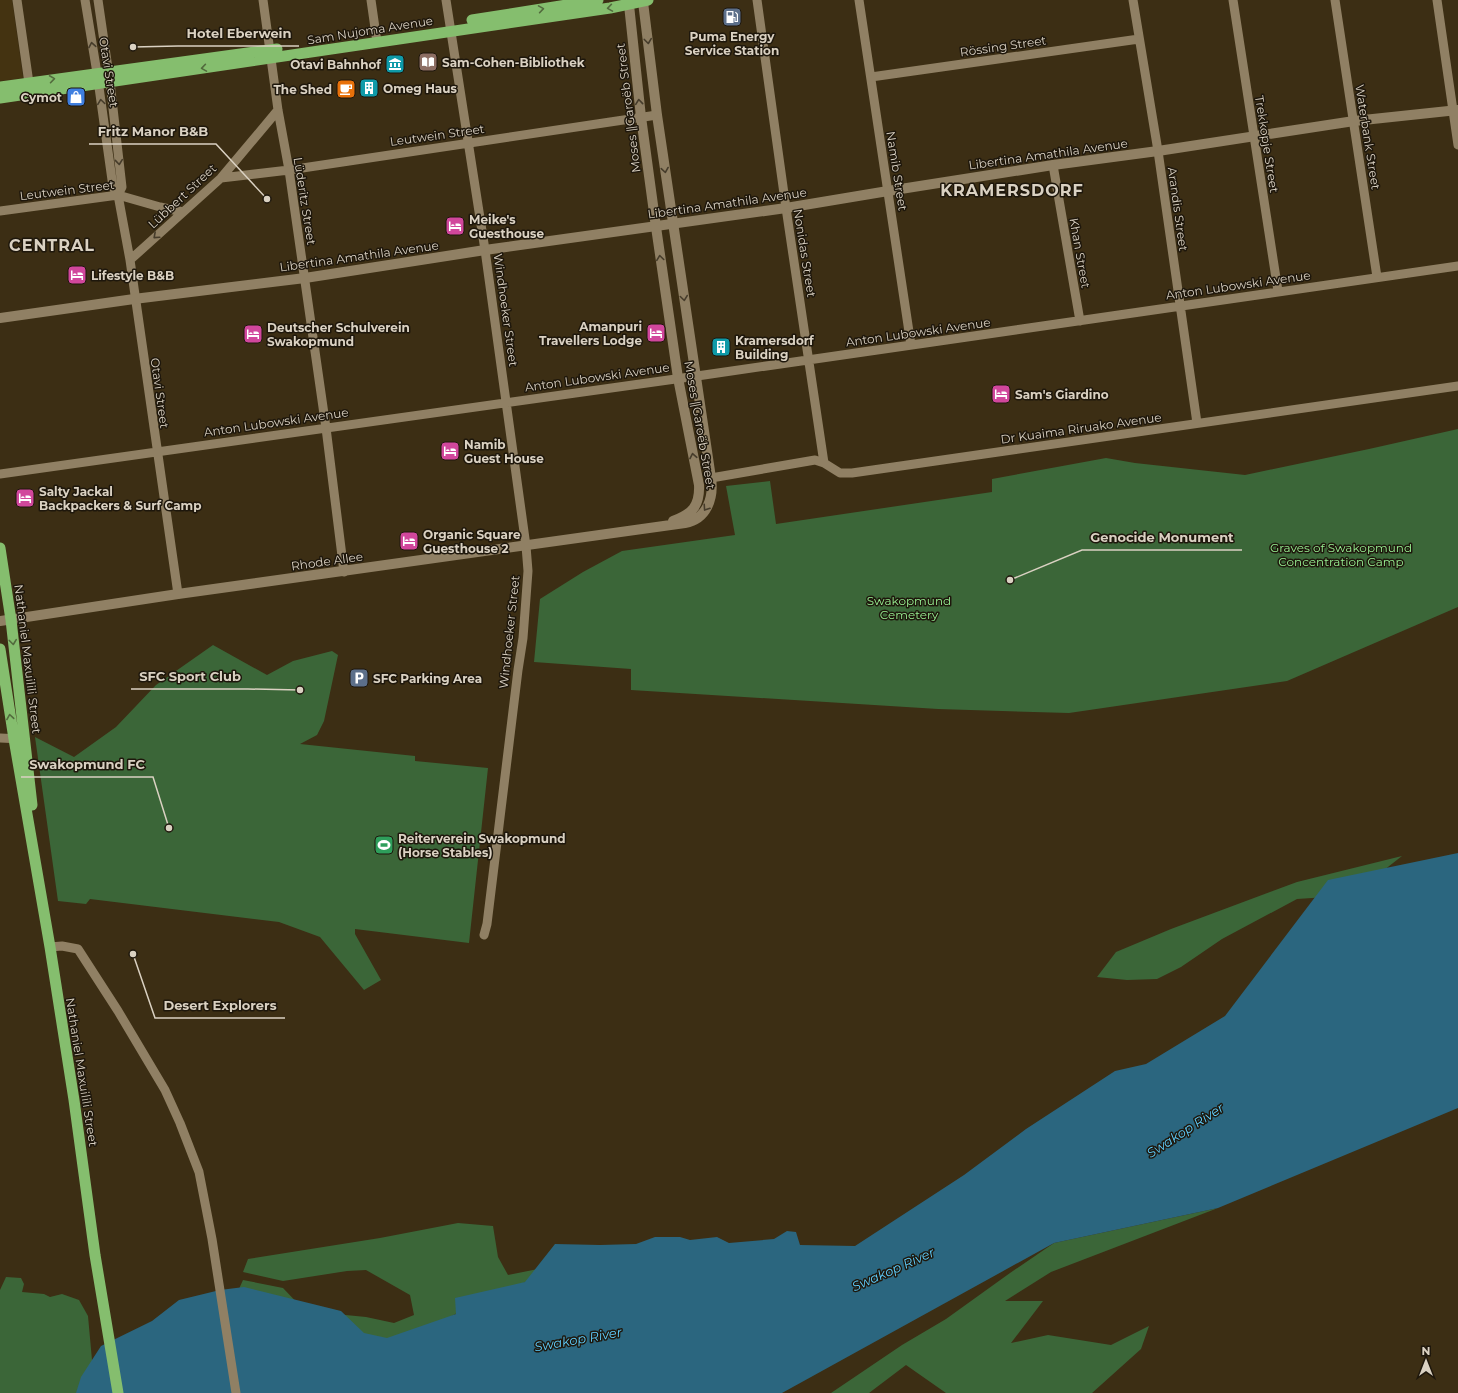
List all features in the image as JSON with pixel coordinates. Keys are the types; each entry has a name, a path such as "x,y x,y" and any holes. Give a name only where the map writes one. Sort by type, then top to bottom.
{"highway":[{"name":"Sam Nujoma Avenue","path":"450,27 598,0"},
{"name":"Sam Nujoma Avenue","path":"0,98 30,88 450,27 629,5 645,1"},
{"name":"Sam Nujoma Avenue","path":"0,87 30,88"},
{"name":"Nathaniel Maxuilili Street","path":"0,548 5,621 25,738 41,893"},
{"name":"Nathaniel Maxuilili Street","path":"0,649 73,1092 95,1255 118,1393"}],"main road":[{"name":"Moses ǁGaroëb Street","path":"645,1 657,115 712,478 710,502 703,513 690,522 658,527"},
{"name":"Moses ǁGaroëb Street","path":"629,5 641,117 678,378 699,485 699,495 696,506 681,518 658,527"},
{"name":"Libertina Amathila Avenue","path":"0,318 134,299 305,278 485,250 786,208 888,191 1354,121 1455,110"},
{"name":"Rhode Allee","path":"5,621 178,594 658,527"}],"street":[{"path":"17,0 30,88"},
{"name":"Otavi Street","path":"85,0 104,77 122,187 118,195 130,260 134,299 178,594"},
{"name":"Otavi Street","path":"98,0 104,77"},
{"name":"Lüderitz Street","path":"263,0 278,110 289,170 305,278 344,572"},
{"path":"371,0 376,38"},
{"name":"Windhoeker Street","path":"446,0 507,402 528,571 523,638 487,924 484,935"},
{"name":"Nonidas Street","path":"758,0 786,208 824,463"},
{"name":"Namib Street","path":"859,0 911,345"},
{"name":"Arandis Street","path":"1133,0 1158,151 1197,423"},
{"name":"Trekkopje Street","path":"1233,0 1278,291"},
{"name":"Waterbank Street","path":"1335,0 1377,277"},
{"path":"1437,0 1455,110 1458,145"},
{"name":"Rössing Street","path":"871,77 1139,39"},
{"name":"Lübbert Street","path":"130,260 221,178 278,110"},
{"name":"Leutwein Street","path":"221,178 289,170 657,115"},
{"name":"Khan Street","path":"1053,166 1080,321"},
{"name":"Leutwein Street","path":"0,211 118,195 183,212"},
{"name":"Anton Lubowski Avenue","path":"0,474 809,360 1458,266"},
{"name":"Dr Kuaima Riruako Avenue","path":"712,478 808,461 819,461 840,473 852,473 1458,386"},
{"path":"0,738 25,738"},
{"path":"50,947 62,946 78,949 118,1011 165,1090 180,1123 199,1172 212,1239 236,1393"}],"shaded area":[{"path":"0,0 12,0 23,78 0,81"}],"green space":[{"name":"Swakopmund Cemetery","path":"1458,429 1458,607 1287,681 1069,713 938,709 631,690 631,669 534,662 540,599 583,572 622,551 735,535 726,486 770,481 776,524 992,492 992,479 1106,458 1135,463 1245,475"},
{"path":"213,645 267,675 293,661 332,651 338,655 324,721 317,735 300,744 415,756 415,761 488,768 469,943 355,929 355,934 381,980 364,990 320,937 279,922 90,899 86,904 58,901 35,737 74,757 116,727 156,685"},
{"path":"1402,856 1370,881 1342,896 1297,899 1222,939 1181,967 1157,979 1127,980 1097,977 1116,952 1171,929 1297,882"},
{"path":"1218,1208 1051,1272 1005,1301 1043,1301 1011,1343 1048,1335 1111,1345 1149,1326 1141,1349 1092,1393 946,1393 906,1365 869,1393 831,1393 902,1345 946,1319 1054,1243"},
{"path":"458,1223 493,1226 498,1257 508,1275 573,1262 471,1305 410,1340 107,1393 234,1300 243,1280 283,1288 305,1311 366,1317 394,1323 414,1315 410,1295 366,1270 347,1271 283,1281 243,1272 248,1259 380,1238"},
{"path":"6,1277 21,1278 24,1284 22,1292 44,1294 50,1297 62,1294 79,1300 88,1316 95,1393 0,1393 0,1290"}],"water":[{"name":"Swakop River","path":"1458,853 1458,1108 1218,1208 1054,1243 782,1393 76,1393 81,1377 101,1346 152,1321 179,1300 220,1290 244,1287 341,1311 364,1333 387,1338 456,1314 455,1298 525,1282 555,1244 636,1244 655,1237 680,1237 690,1240 717,1237 729,1243 774,1239 787,1231 796,1232 800,1245 855,1246 964,1175 1026,1129 1115,1071 1146,1064 1225,1016 1328,880"}],"place":[{"name":"Puma Energy Service Station","path":"732,17"},
{"name":"Hotel Eberwein","path":"133,47"},
{"name":"Sam-Cohen-Bibliothek","path":"428,62"},
{"name":"Otavi Bahnhof","path":"395,64"},
{"name":"Omeg Haus","path":"369,88"},
{"name":"The Shed","path":"346,89"},
{"name":"Cymot","path":"76,97"},
{"name":"Fritz Manor B&B","path":"267,199"},
{"name":"Meike's Guesthouse","path":"455,226"},
{"name":"Lifestyle B&B","path":"77,275"},
{"name":"Amanpuri Travellers Lodge","path":"656,333"},
{"name":"Deutscher Schulverein Swakopmund","path":"253,334"},
{"name":"Kramersdorf Building","path":"721,347"},
{"name":"Sam's Giardino","path":"1001,394"},
{"name":"Namib Guest House","path":"450,451"},
{"name":"Salty Jackal Backpackers & Surf Camp","path":"25,498"},
{"name":"Organic Square Guesthouse 2","path":"409,541"},
{"name":"Genocide Monument","path":"1010,580"},
{"name":"SFC Parking Area","path":"359,678"},
{"name":"SFC Sport Club","path":"300,690"},
{"name":"Swakopmund FC","path":"169,828"},
{"name":"Reiterverein Swakopmund (Horse Stables)","path":"384,845"},
{"name":"Desert Explorers","path":"133,954"}],"district":[{"name":"KRAMERSDORF","path":"1012,190"},
{"name":"CENTRAL","path":"52,245"}],"park label":[{"name":"Graves of Swakopmund Concentration Camp","path":"1341,554"}]}
